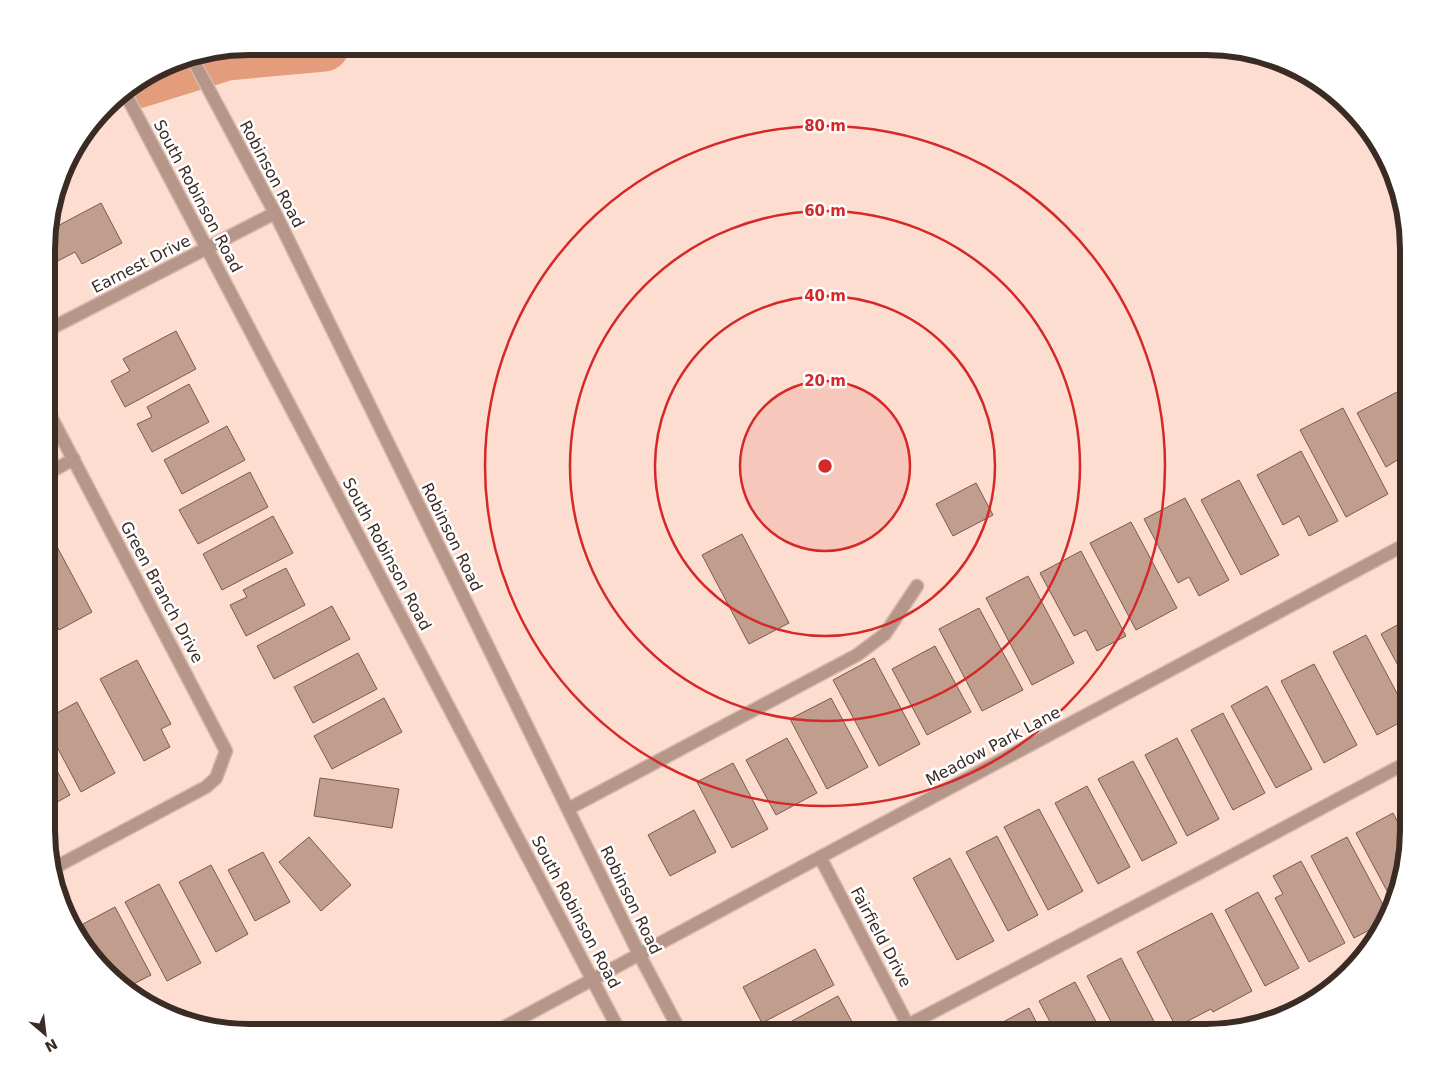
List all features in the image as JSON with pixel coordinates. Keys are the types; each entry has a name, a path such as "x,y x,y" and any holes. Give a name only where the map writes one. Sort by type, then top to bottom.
{"street":[{"name":"Robinson Road","path":"195,63 275,213 639,954 677,1024"},
{"name":"South Robinson Road","path":"128,98 616,1024"},
{"name":"Earnest Drive","path":"55,326 275,213"},
{"name":"Green Branch Drive","path":"55,424 226,750 216,778 206,787 58,865"},
{"path":"55,469 74,459"},
{"name":"Meadow Park Lane","path":"510,1024 1400,547"},
{"path":"568,810 857,655 885,634 917,586"},
{"path":"919,1024 1400,766"},
{"name":"Fairfield Drive","path":"820,857 907,1024"}],"building":[{"path":"101,203 122,243 82,264 75,252 56,262 57,226"},
{"path":"176,331 196,369 125,407 111,381 130,371 123,359"},
{"path":"189,384 209,422 152,452 137,424 152,417 147,407"},
{"path":"1399,391 1400,461 1399,459 1386,467 1357,413"},
{"path":"1343,408 1388,494 1346,517 1300,430"},
{"path":"227,426 245,460 182,494 164,460"},
{"path":"1301,451 1338,521 1309,536 1299,516 1283,525 1257,475"},
{"path":"250,472 268,507 198,544 179,510"},
{"path":"1239,480 1279,555 1241,575 1201,500"},
{"path":"976,483 993,515 953,536 936,504"},
{"path":"1185,498 1229,580 1199,596 1189,577 1178,583 1144,519"},
{"path":"273,516 293,553 222,590 203,554"},
{"path":"1131,522 1177,608 1136,630 1090,543"},
{"path":"742,534 789,623 749,644 702,555"},
{"path":"55,543 92,612 59,630 55,622"},
{"path":"1081,551 1126,636 1097,651 1086,630 1074,636 1040,573"},
{"path":"286,568 305,605 246,636 230,605 247,597 243,590"},
{"path":"1028,576 1074,663 1032,685 986,598"},
{"path":"332,606 350,639 274,679 257,646"},
{"path":"979,608 1023,690 982,711 939,629"},
{"path":"1400,623 1400,669 1381,634"},
{"path":"1366,635 1400,699 1400,722 1377,735 1333,652"},
{"path":"935,646 971,712 927,735 892,669"},
{"path":"358,653 377,689 313,723 294,687"},
{"path":"874,658 920,744 879,766 833,680"},
{"path":"137,660 171,724 161,729 170,747 144,761 100,679"},
{"path":"1314,664 1357,745 1324,763 1281,681"},
{"path":"1267,686 1312,769 1276,788 1231,706"},
{"path":"384,698 402,732 332,769 314,736"},
{"path":"831,698 868,767 827,789 790,719"},
{"path":"77,702 115,773 81,792 55,743 55,714"},
{"path":"1223,713 1265,793 1233,810 1191,730"},
{"path":"787,738 817,793 776,815 746,760"},
{"path":"1177,738 1219,819 1187,836 1145,755"},
{"path":"1133,761 1177,843 1142,861 1098,779"},
{"path":"733,763 768,829 732,848 697,782"},
{"path":"55,767 70,795 55,803"},
{"path":"320,778 399,789 392,828 314,816"},
{"path":"1087,786 1130,867 1098,884 1055,803"},
{"path":"1039,809 1083,891 1048,910 1004,827"},
{"path":"694,810 716,852 670,876 648,835"},
{"path":"1393,813 1400,826 1400,843 1396,868 1389,895 1356,833"},
{"path":"997,836 1038,915 1008,931 966,852"},
{"path":"309,837 351,885 321,911 279,862"},
{"path":"1347,837 1384,907 1373,928 1354,938 1311,856"},
{"path":"263,852 290,902 255,921 228,870"},
{"path":"950,858 994,941 957,960 913,878"},
{"path":"1301,861 1345,943 1309,962 1275,898 1283,894 1273,876"},
{"path":"211,865 248,934 216,952 179,882"},
{"path":"159,884 201,963 167,981 125,902"},
{"path":"1258,892 1299,968 1265,986 1225,910"},
{"path":"115,907 151,975 131,984 96,950 83,924"},
{"path":"1212,913 1252,991 1213,1012 1211,1009 1182,1024 1174,1024 1137,952"},
{"path":"815,949 834,985 762,1023 743,987"},
{"path":"1121,958 1155,1024 1112,1024 1087,976"},
{"path":"1075,982 1097,1024 1051,1024 1039,1001"},
{"path":"838,996 853,1024 787,1024"},
{"path":"1029,1008 1037,1024 999,1024"}],"waterway":[{"path":"164,75 217,58"}]}
